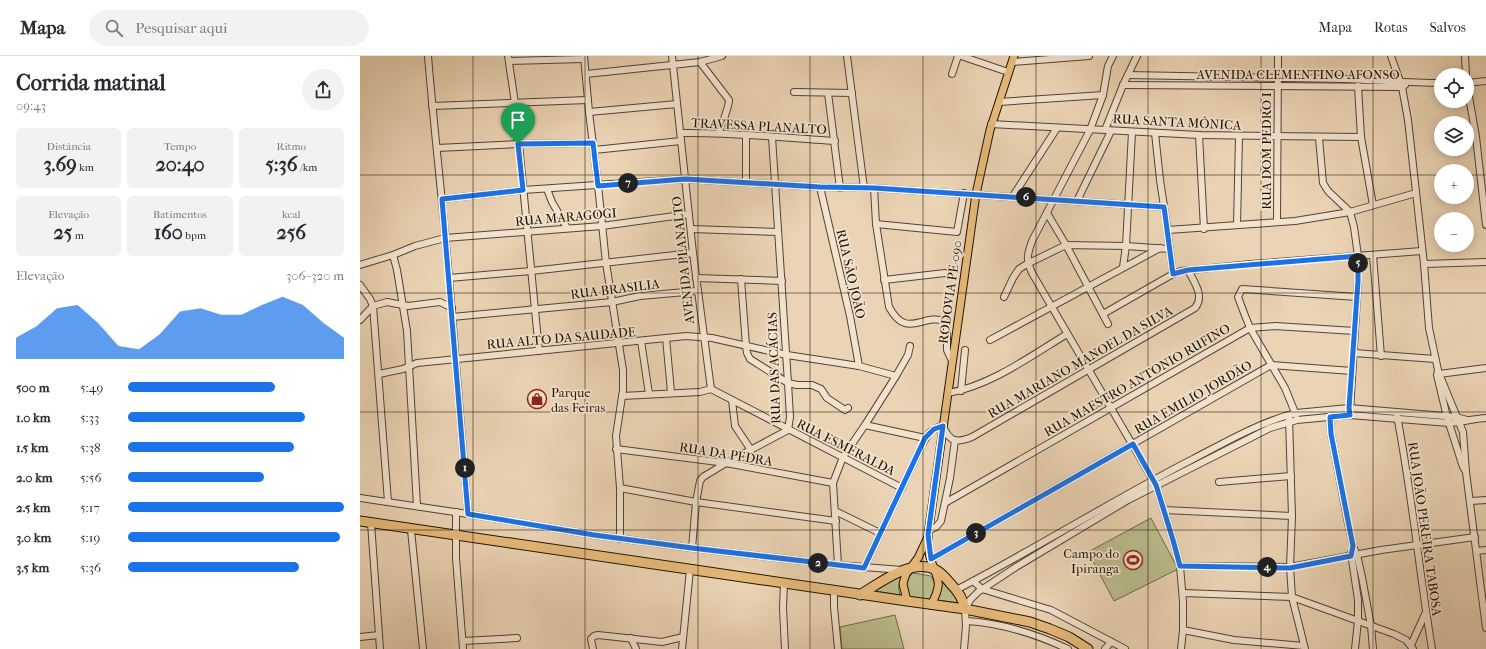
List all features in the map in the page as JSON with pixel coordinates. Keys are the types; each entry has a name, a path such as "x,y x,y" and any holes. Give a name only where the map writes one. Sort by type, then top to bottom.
{"highway":[{"path":"360,521 411,530 965,609 1030,622 1057,632 1088,649"},
{"path":"860,594 908,569 923,567 936,570 956,590 963,601 965,609"}],"main road":[{"name":"RODOVIA PE-090","path":"931,605 936,596 938,587 936,570 931,559 929,532 976,194 991,124 1013,59"},
{"name":"RODOVIA PE-090","path":"907,601 903,584 906,574 908,569 922,552 929,532"}],"street":[{"path":"428,56 452,308 468,514"},
{"name":"AVENIDA PLANALTO","path":"672,56 697,291 712,389"},
{"path":"586,74 700,62 722,56"},
{"path":"847,56 864,188"},
{"path":"952,74 958,56"},
{"path":"961,56 1008,72"},
{"path":"1013,59 1089,56"},
{"path":"1113,56 1108,66 1103,95 1090,130 1032,241 1027,258 1028,264 1052,308 1154,482 1164,510 1180,566 1183,592 1184,630 1182,649"},
{"path":"1077,201 1108,130 1123,85 1137,56"},
{"name":"RUA DOM PEDRO I","path":"1277,222 1278,56"},
{"path":"1391,56 1401,84 1408,120 1424,264 1429,328 1448,420 1466,472"},
{"path":"1465,56 1466,68"},
{"path":"539,351 515,103 509,58 584,57 606,263 623,370 622,396 616,436 620,488 620,539"},
{"path":"700,62 729,100 720,132"},
{"name":"AVENIDA CLEMENTINO AFONSO","path":"1128,75 1278,77 1401,84"},
{"path":"1223,77 1224,85"},
{"path":"1474,83 1486,81"},
{"name":"AVENIDA CLEMENTINO AFONSO","path":"1123,85 1358,86 1434,83"},
{"path":"1358,86 1362,137 1373,205"},
{"path":"794,92 852,93"},
{"path":"828,92 840,188"},
{"path":"999,102 1103,95"},
{"path":"432,106 588,100"},
{"path":"589,112 677,104"},
{"path":"1471,108 1479,160 1486,225"},
{"name":"RUA SANTA MÔNICA","path":"991,124 1239,137 1362,137"},
{"path":"1013,196 1057,128"},
{"name":"TRAVESSA PLANALTO","path":"681,133 720,132 772,137 835,140"},
{"path":"1123,267 1126,246 1132,132"},
{"path":"1155,133 1173,274"},
{"path":"746,134 746,182"},
{"path":"1199,135 1204,228"},
{"name":"RUA DAS ACÁCIAS","path":"692,548 696,502 700,481 703,477 788,430 790,417 787,355 772,137"},
{"path":"1237,225 1239,137"},
{"path":"1319,138 1324,187 1350,212 1354,227 1358,256 1354,353 1349,408 1350,415"},
{"path":"594,150 681,141"},
{"path":"437,148 518,144 593,143"},
{"path":"1479,160 1486,158"},
{"path":"442,199 523,190 685,179 775,185 964,193 1164,207"},
{"name":"RUA SÃO JOÃO","path":"820,187 859,366"},
{"path":"874,188 876,224 889,307 899,320 908,324 943,320 946,322 947,350 952,361"},
{"path":"547,189 552,202 567,228"},
{"path":"876,224 957,232 964,193"},
{"path":"1168,230 1295,221 1350,212 1416,193"},
{"path":"1047,213 1066,245 1108,324"},
{"name":"RUA MARAGOGI","path":"360,265 393,256 415,246 445,238 602,226 689,214"},
{"path":"691,229 778,232"},
{"path":"1004,297 1016,273 1028,264 1066,245 1126,246 1169,249"},
{"path":"990,340 1052,308 1123,267 1160,248"},
{"path":"1103,314 1173,274 1188,270 1422,251"},
{"path":"449,278 531,271 693,253"},
{"path":"1373,255 1381,356"},
{"path":"393,256 397,270 407,331 417,506"},
{"path":"1424,264 1486,262"},
{"name":"RUA MARIANO MANOEL DA SILVA","path":"955,440 964,440 972,437 1195,308 1199,302 1198,291 1188,270"},
{"path":"884,280 945,273"},
{"path":"696,278 782,281"},
{"path":"741,279 746,346 750,359 788,383 812,385 820,389 832,402 845,410 848,408"},
{"path":"360,285 373,306 388,502"},
{"path":"1297,420 1296,412 1285,388 1250,328 1238,295 1242,289 1357,297"},
{"name":"RUA BRASILIA","path":"452,318 612,302 640,296 697,291"},
{"path":"360,320 373,306 387,302 414,306 440,302 452,308"},
{"name":"RUA MAESTRO ANTONIO RUFINO","path":"945,503 1250,328 1275,326 1355,331"},
{"path":"948,393 961,391 992,377 1021,362 1067,334"},
{"name":"RUA ALTO DA SAUDADE","path":"379,374 403,369 417,363 619,342 666,338 703,337 787,355 859,366 896,376"},
{"path":"666,338 671,392"},
{"path":"641,341 649,394"},
{"path":"838,565 836,521 832,483 843,457 896,376 908,355 910,346"},
{"path":"961,391 965,350"},
{"path":"1354,353 1436,359"},
{"name":"RUA EMILIO JORDÃO","path":"931,559 1271,365 1352,371"},
{"path":"1439,373 1486,368"},
{"path":"1439,373 1463,432 1466,472 1471,501 1486,628"},
{"path":"622,396 671,392 700,392 712,389"},
{"name":"RUA ESMERALDA","path":"712,389 788,430 902,488"},
{"path":"732,400 735,426 751,450"},
{"path":"964,649 966,621 965,609 970,600 982,589 1154,482 1255,428 1296,412 1349,408 1448,420 1486,418"},
{"path":"1184,630 1234,640 1305,647 1292,598 1290,568 1292,516 1289,414"},
{"path":"1154,482 1270,428 1289,421 1350,415 1397,415"},
{"name":"RUA JOÃO PEREIRA TABOSA","path":"1397,415 1406,466 1432,649"},
{"path":"1330,417 1331,434 1354,555 1358,600 1358,621 1354,649"},
{"path":"865,425 925,438"},
{"path":"864,568 925,438 934,429 943,426 949,438 955,440 941,521 929,532"},
{"name":"RUA DA PEDRA","path":"616,449 726,463 832,483"},
{"path":"1219,482 1291,476"},
{"path":"620,488 696,502 836,521"},
{"path":"360,498 620,539 864,568 908,569"},
{"path":"956,590 1127,498"},
{"path":"1471,501 1486,500"},
{"path":"1164,510 1292,516"},
{"path":"835,511 880,533"},
{"path":"456,512 455,536 457,588 463,649"},
{"path":"370,523 380,649"},
{"path":"411,530 423,649"},
{"path":"1180,566 1290,568 1417,544 1475,537"},
{"path":"1477,550 1486,550"},
{"path":"1354,555 1371,626 1373,649"},
{"path":"682,649 690,570"},
{"path":"973,581 982,589 1051,610 1125,649"},
{"path":"784,583 783,608 785,649"},
{"path":"834,591 838,649"},
{"path":"1183,592 1292,598 1403,638 1412,647 1426,612"},
{"path":"966,621 1002,625 1068,649"},
{"path":"360,637 379,635"},
{"path":"593,649 591,639 594,636 631,638 662,642 683,637"},
{"path":"462,641 517,638"},
{"path":"631,638 636,649"},
{"path":"1105,649 1111,642"}],"green space":[{"name":"Campo do Ipiranga","path":"1151,518 1178,569 1114,601 1088,552"},
{"path":"904,573 899,586 900,595 875,591"},
{"path":"913,573 931,576 935,583 935,588 930,600 907,596 906,580"},
{"path":"939,578 960,603 937,600 941,589"},
{"path":"895,615 904,649 842,649 840,627"}],"place":[{"name":"Parque das Feiras","path":"537,399"},
{"name":"Campo do Ipiranga","path":"1133,560"}],"route":[{"path":"593,143 598,186 685,179 1013,196 1164,207 1173,274 1188,270 1358,256 1354,353 1349,408 1350,415 1330,417 1331,434 1353,546 1351,556 1290,568 1180,566 1156,485 1133,444 931,559 928,535 943,426 934,429 925,438 864,568 594,535 468,514 442,199 523,190 518,144 593,143"}]}
